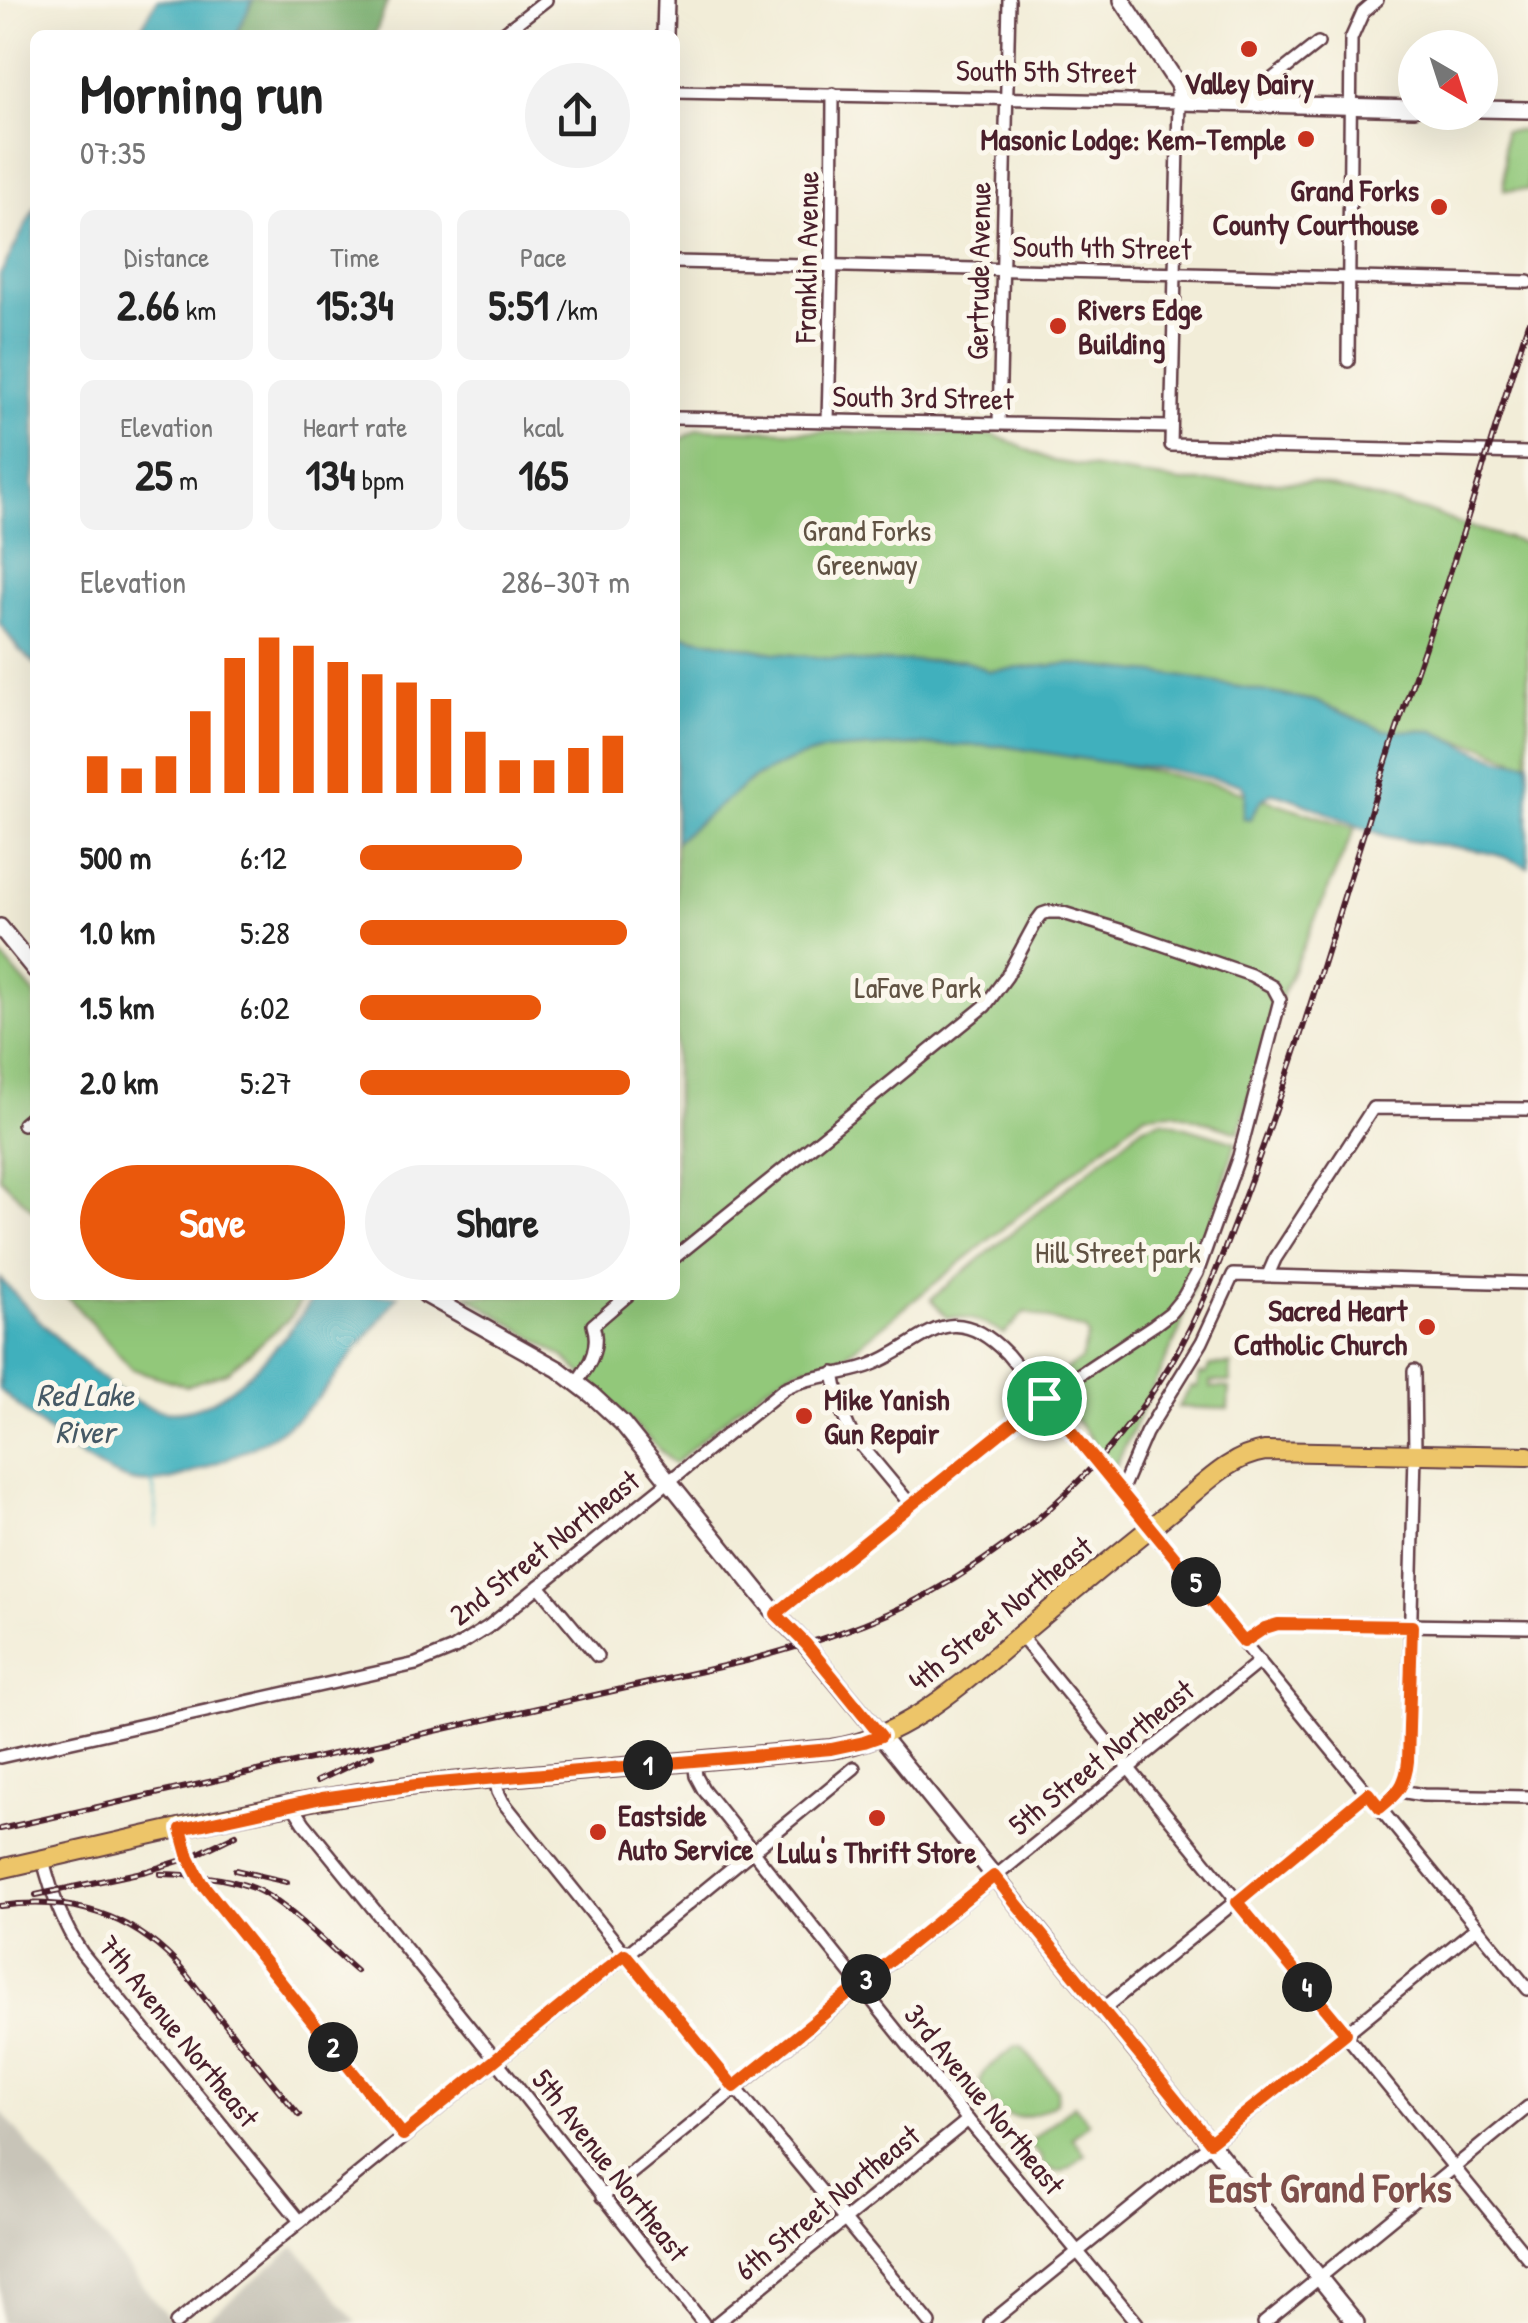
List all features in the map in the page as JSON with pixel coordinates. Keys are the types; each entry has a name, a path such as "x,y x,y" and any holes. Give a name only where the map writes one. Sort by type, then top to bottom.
{"main road":[{"name":"4th Street Northeast","path":"0,1869 348,1793 831,1749 864,1742 916,1716 946,1694 1230,1464 1252,1453 1528,1456"}],"street":[{"path":"507,30 546,0"},
{"path":"665,30 666,0"},
{"name":"Gertrude Avenue","path":"999,423 1009,0"},
{"path":"1122,0 1179,86 1171,445 1528,453"},
{"path":"1353,0 1363,12"},
{"path":"1348,361 1351,39 1363,12 1377,0"},
{"path":"1242,103 1318,43"},
{"name":"South 5th Street","path":"680,92 1398,107"},
{"name":"Franklin Avenue","path":"828,420 833,94"},
{"path":"1498,109 1528,110"},
{"name":"South 4th Street","path":"680,262 1528,282"},
{"name":"South 3rd Street","path":"680,418 1170,427"},
{"path":"680,1253 985,1006 1042,914 1060,912 1251,975 1273,987 1280,1000 1239,1156 1197,1273 1184,1296 1154,1326 1044,1398 776,1614"},
{"path":"0,927 30,963"},
{"path":"1268,1275 1274,1259 1376,1107 1528,1109"},
{"path":"23,1124 30,1118"},
{"path":"1121,1491 1146,1433 1202,1342 1232,1275 1528,1283"},
{"path":"435,1300 558,1369 622,1423 1356,2323"},
{"path":"576,1382 593,1354 593,1325 622,1300"},
{"name":"2nd Street Northeast","path":"0,1756 436,1657 472,1638 540,1586 784,1388 877,1362 936,1329 964,1328 997,1343 1044,1398"},
{"path":"1380,1808 1400,1791 1408,1761 1414,1371"},
{"path":"834,1373 841,1410 851,1432 911,1506"},
{"path":"1044,1398 1528,1989"},
{"path":"540,1586 597,1656"},
{"path":"1244,1642 1278,1624 1528,1627"},
{"path":"1020,1635 1528,2258"},
{"name":"5th Street Northeast","path":"602,2196 1260,1661"},
{"name":"3rd Avenue Northeast","path":"694,1761 703,1789 1136,2323"},
{"path":"176,2323 854,1768"},
{"path":"495,1778 503,1802 930,2323"},
{"path":"1400,1791 1528,1797"},
{"path":"1103,2009 1368,1793"},
{"name":"5th Avenue Northeast","path":"296,1803 304,1822 703,2323"},
{"path":"181,1829 201,1882 403,2135"},
{"name":"7th Avenue Northeast","path":"43,1860 60,1915 82,1953 300,2220"},
{"path":"990,2323 1476,1927"},
{"path":"1264,2323 1528,2107"},
{"name":"6th Street Northeast","path":"717,2323 968,2120"}],"shaded area":[{"path":"0,2110 173,2323 0,2323"},
{"path":"295,2247 357,2323 202,2323"}],"green space":[{"path":"253,0 388,0 377,30 238,30"},
{"path":"1504,131 1528,131 1528,190 1504,190"},
{"name":"Grand Forks Greenway","path":"698,429 994,435 1053,461 1181,482 1311,482 1436,514 1528,544 1528,762 1434,731 1383,730 1315,701 1173,675 1068,664 989,671 964,660 865,662 775,653 680,635 682,439"},
{"name":"LaFave Park","path":"1003,746 1119,764 1223,786 1355,828 1280,999 1239,1132 1174,1112 1145,1114 836,1363 804,1367 772,1383 674,1464 565,1358 474,1300 680,1300 680,837 726,798 764,773 805,755 838,748"},
{"path":"0,954 30,989 30,1207 0,1178"},
{"name":"Hill Street park","path":"1162,1120 1236,1142 1179,1332 1114,1469 1046,1381 1081,1360 1088,1335 1085,1330 1025,1312 1004,1334 976,1321 946,1317 931,1299 1143,1126"},
{"path":"70,1300 301,1300 290,1318 227,1372 186,1386 132,1369"},
{"path":"1210,1365 1231,1365 1230,1382 1210,1382 1211,1387 1229,1388 1228,1409 1178,1407 1191,1387 1197,1387 1199,1374 1206,1374"},
{"path":"1016,2046 1022,2047 1057,2090 1056,2103 1020,2117 1000,2113 992,2106 980,2081 986,2070"},
{"path":"1074,2105 1089,2123 1072,2138 1085,2154 1065,2170 1054,2171 1029,2143"}],"water":[{"path":"157,0 253,0 238,30 140,30"},
{"path":"30,217 30,660 0,624 0,275"},
{"path":"680,635 775,653 865,662 964,660 989,671 1068,664 1173,675 1315,701 1383,730 1434,731 1480,752 1528,762 1528,867 1475,850 1383,835 1271,793 1261,800 1250,819 1243,818 1245,791 1241,784 1003,746 914,745 826,750 753,778 680,838"},
{"name":"Red Lake River","path":"0,1278 98,1376 143,1405 164,1411 208,1403 230,1390 270,1353 311,1300 394,1300 325,1390 285,1428 197,1471 167,1480 135,1482 90,1463 0,1390"}],"waterway":[{"path":"151,1479 157,1527"}],"railway":[{"path":"0,1829 746,1661 817,1640 886,1615 966,1572 1066,1494 1123,1432 1171,1363 1222,1256 1297,1045 1528,323"},
{"path":"317,1781 372,1755"},
{"path":"36,1895 147,1871 189,1858 236,1835"},
{"path":"235,1870 287,1882"},
{"path":"160,1874 219,1879 253,1888 292,1914 356,1971"},
{"path":"0,1906 46,1904 89,1910 148,1938 186,1974 299,2115"}],"place":[{"name":"Valley Dairy","path":"1249,49"},
{"name":"Masonic Lodge: Kem-Temple","path":"1306,139"},
{"name":"Grand Forks County Courthouse","path":"1439,207"},
{"name":"Rivers Edge Building","path":"1058,326"},
{"name":"Sacred Heart Catholic Church","path":"1427,1327"},
{"name":"Mike Yanish Gun Repair","path":"804,1416"},
{"name":"Lulu's Thrift Store","path":"877,1818"},
{"name":"Eastside Auto Service","path":"598,1832"}],"district":[{"name":"East Grand Forks","path":"1330,2187"}],"route":[{"path":"1044,1398 1244,1642 1278,1624 1412,1626 1408,1761 1400,1791 1380,1808 1368,1793 1237,1902 1346,2033 1210,2142 994,1876 734,2087 625,1954 403,2135 201,1882 181,1829 348,1793 831,1749 881,1736 806,1644 776,1614 1044,1398"}]}
